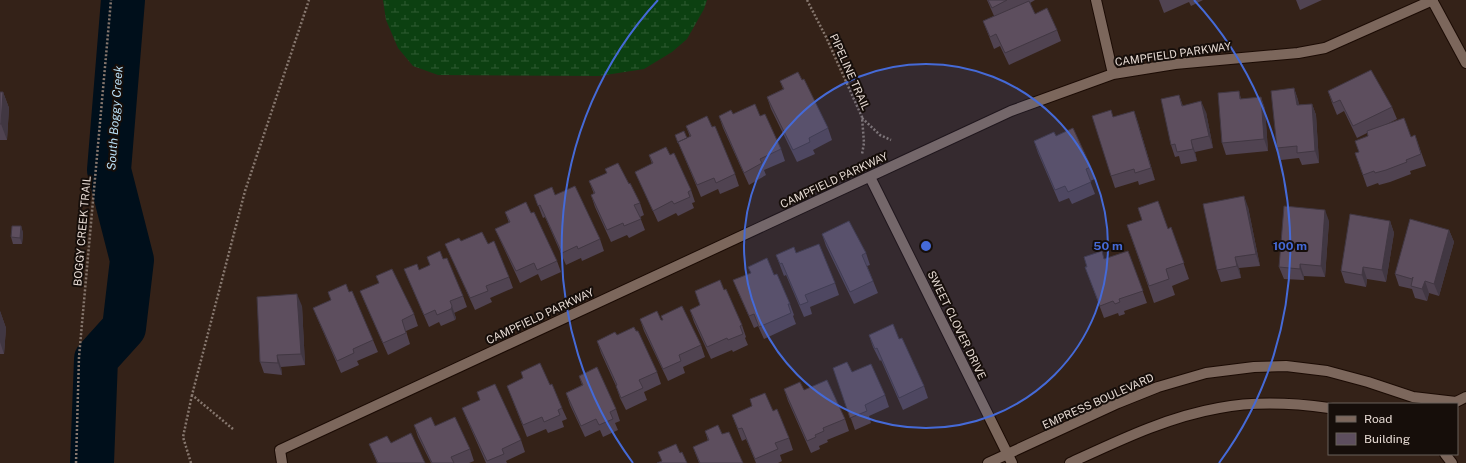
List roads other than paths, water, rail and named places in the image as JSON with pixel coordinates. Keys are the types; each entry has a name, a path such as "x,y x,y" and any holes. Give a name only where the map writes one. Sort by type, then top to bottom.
{"street":[{"path":"1096,0 1113,74"},
{"path":"1432,0 1466,63"},
{"name":"CAMPFIELD PARKWAY","path":"282,463 280,450 870,177 984,122 1047,96 1113,74 1190,62 1298,53 1325,48 1432,0"},
{"name":"SWEET CLOVER DRIVE","path":"870,177 1010,458"},
{"name":"EMPRESS BOULEVARD","path":"988,463 1010,458 1118,403 1158,387 1206,373 1254,367 1286,366 1327,371 1368,382 1413,397 1460,398"},
{"path":"1070,463 1141,431 1174,419 1219,408 1260,403 1296,404 1328,408"}],"waterway":[{"name":"South Boggy Creek","path":"92,463 96,359 124,328 132,260 109,170 123,0"}]}
